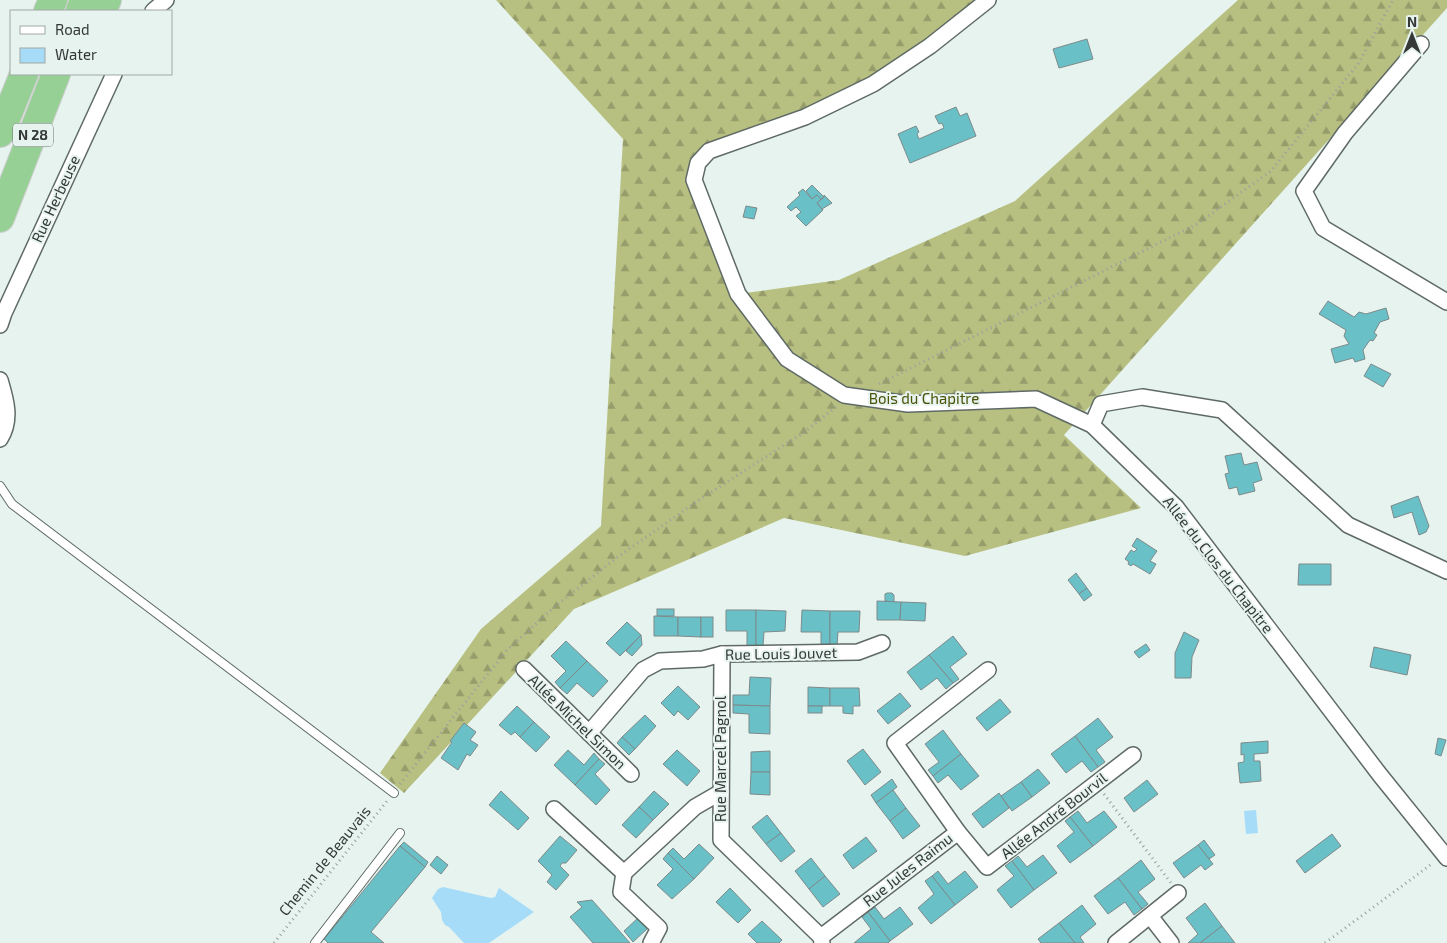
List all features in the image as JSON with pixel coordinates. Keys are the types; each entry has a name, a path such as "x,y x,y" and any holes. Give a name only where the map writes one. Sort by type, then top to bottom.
{"highway":[{"name":"N 28","path":"0,133 24,75"},
{"name":"N 28","path":"4,207 56,75"},
{"path":"4,207 60,103 73,75"}],"street":[{"path":"154,10 166,0"},
{"name":"Allée du Clos du Chapitre","path":"988,0 930,46 873,84 806,117 709,151 698,163 694,180 738,294 787,359 844,395 908,404 1036,399 1092,424 1176,507 1380,775 1446,856"},
{"path":"1421,44 1344,133 1304,191 1322,228 1447,302"},
{"name":"Rue Herbeuse","path":"0,325 114,75"},
{"path":"0,380 8,415 6,430 0,439"},
{"path":"1092,424 1102,404 1142,397 1222,410 1348,525 1447,571"},
{"name":"Rue Louis Jouvet","path":"589,733 643,670 660,661 703,659 722,654 858,652 882,642"},
{"name":"Rue Marcel Pagnol","path":"722,654 721,840 822,940"},
{"name":"Allée Michel Simon","path":"524,669 631,774"},
{"name":"Rue Jules Raimu","path":"822,940 958,832 895,743 988,670"},
{"name":"Allée André Bourvil","path":"958,832 987,867 1133,755"},
{"path":"652,943 659,928 621,892 624,873 695,807 721,792"},
{"path":"554,809 624,873"},
{"path":"1116,943 1178,893"},
{"path":"1150,916 1172,943"}],"lane":[{"path":"0,486 12,504 394,792"},
{"path":"315,943 400,833"}],"path":[{"path":"1096,783 1178,893"},
{"name":"Chemin de Beauvais","path":"274,943 394,792"},
{"path":"1325,943 1446,856"}],"green space":[{"name":"Bois du Chapitre","path":"496,0 988,0 873,84 709,151 694,180 738,294 839,280 1015,201 1238,0 1447,0 1447,8 1064,435 1141,508 965,556 784,518 574,609 404,793 380,773 481,629 601,526 623,139"}],"water":[{"path":"1256,810 1258,833 1246,834 1244,811"},
{"path":"443,887 491,898 495,897 499,888 534,912 489,943 464,943 445,925 441,912 432,898 438,889"}],"building":[{"path":"1087,39 1093,59 1059,68 1053,49"},
{"path":"956,107 960,116 967,113 976,136 910,163 898,134 916,126 919,132 917,134 919,139 944,128 942,123 939,124 935,116"},
{"path":"812,185 824,197 821,199 817,195 812,199 806,191"},
{"path":"803,189 812,199 817,195 821,199 817,203 823,210 806,226 796,216 801,212 796,207 791,211 787,207 800,195 798,193"},
{"path":"824,195 832,203 822,209 817,203"},
{"path":"746,206 757,208 754,219 743,217"},
{"path":"1328,301 1354,317 1359,312 1366,314 1386,308 1389,319 1380,322 1374,333 1377,335 1373,341 1370,340 1363,350 1365,359 1355,362 1353,358 1335,363 1331,349 1349,344 1344,336 1346,330 1319,314"},
{"path":"1371,364 1391,374 1383,387 1364,376"},
{"path":"1241,453 1244,465 1257,462 1262,480 1253,483 1255,491 1239,495 1237,487 1229,489 1225,474 1229,473 1225,456"},
{"path":"1418,496 1429,526 1426,532 1419,535 1412,512 1394,518 1391,506"},
{"path":"1137,538 1157,551 1150,561 1156,564 1150,574 1133,564 1131,566 1125,559 1131,550 1134,552 1137,549 1132,546"},
{"path":"1299,564 1331,564 1331,585 1298,585"},
{"path":"1076,573 1087,588 1079,594 1068,580"},
{"path":"1087,588 1092,595 1084,601 1079,594"},
{"path":"885,594 894,595 894,602 885,601"},
{"path":"877,601 901,602 900,620 877,620"},
{"path":"901,602 926,603 925,621 900,620"},
{"path":"657,609 674,609 674,616 657,616"},
{"path":"726,610 756,610 756,646 747,646 747,631 726,631"},
{"path":"756,610 786,611 785,631 764,632 763,646 756,646"},
{"path":"802,610 830,611 830,646 821,646 821,632 801,632"},
{"path":"830,611 860,611 859,632 838,632 837,646 830,646"},
{"path":"654,616 678,617 678,636 654,636"},
{"path":"678,617 701,617 701,637 678,636"},
{"path":"701,617 713,617 713,637 701,637"},
{"path":"627,622 641,635 620,656 606,643"},
{"path":"1184,632 1199,640 1192,657 1191,678 1175,678 1175,653"},
{"path":"641,635 642,645 632,656 626,651"},
{"path":"953,636 967,654 950,667 959,679 953,683 929,655"},
{"path":"566,641 587,661 560,688 555,682 566,671 551,656"},
{"path":"1146,644 1150,650 1139,658 1134,652"},
{"path":"1374,647 1411,655 1407,675 1370,667"},
{"path":"929,655 953,683 946,689 937,678 921,690 907,672"},
{"path":"587,661 608,681 593,697 577,683 567,694 560,688"},
{"path":"750,677 771,678 770,706 733,705 733,695 749,695"},
{"path":"678,686 700,707 688,720 678,711 674,716 661,703"},
{"path":"808,687 830,688 830,706 808,706"},
{"path":"830,688 859,688 860,706 853,706 853,714 843,713 843,706 830,706"},
{"path":"900,693 911,706 888,724 877,711"},
{"path":"1000,699 1011,712 987,731 976,718"},
{"path":"733,705 770,706 770,734 749,733 749,714 733,713"},
{"path":"517,706 534,722 520,737 515,732 511,735 499,725"},
{"path":"808,706 822,706 822,713 808,713"},
{"path":"645,715 656,726 635,749 622,737"},
{"path":"1098,718 1113,737 1096,750 1105,762 1098,767 1075,736"},
{"path":"534,722 550,737 536,752 520,737"},
{"path":"464,723 476,732 470,740 478,745 470,756 467,754 458,770 441,758 452,742 450,741"},
{"path":"943,730 961,754 933,776 928,770 939,762 925,744"},
{"path":"1075,736 1098,767 1091,772 1082,761 1066,773 1051,754"},
{"path":"622,737 635,749 629,755 617,743"},
{"path":"1438,738 1446,740 1441,756 1435,754"},
{"path":"1268,741 1268,753 1254,754 1254,761 1260,761 1261,781 1240,783 1238,763 1244,762 1244,754 1241,755 1241,743"},
{"path":"863,749 881,772 865,785 847,761"},
{"path":"568,750 584,765 594,753 599,759 575,785 554,765"},
{"path":"677,750 700,771 687,786 663,764"},
{"path":"770,751 770,772 751,772 751,752"},
{"path":"961,754 979,776 961,790 948,775 938,783 933,776"},
{"path":"599,759 605,764 595,774 610,790 596,805 575,785"},
{"path":"1038,769 1050,783 1032,797 1021,782"},
{"path":"751,772 770,772 770,795 750,794"},
{"path":"892,779 897,787 876,803 871,795"},
{"path":"1147,780 1158,794 1134,812 1124,798"},
{"path":"1021,782 1032,797 1012,811 1001,796"},
{"path":"893,790 906,808 890,821 876,803"},
{"path":"501,791 529,818 518,830 489,805"},
{"path":"654,791 669,804 653,820 639,807"},
{"path":"999,793 1009,808 983,828 972,814"},
{"path":"639,807 653,820 636,838 622,825"},
{"path":"906,808 920,826 903,839 890,821"},
{"path":"1078,811 1087,823 1104,811 1117,827 1093,846 1070,817"},
{"path":"767,815 781,833 766,844 752,827"},
{"path":"1070,817 1093,846 1070,863 1057,846 1074,832 1065,821"},
{"path":"781,833 795,851 781,862 766,844"},
{"path":"1332,834 1341,846 1305,873 1296,861"},
{"path":"560,836 577,850 566,863 562,863 560,866 569,875 556,890 547,882 552,875 538,861"},
{"path":"866,837 877,851 853,869 843,855"},
{"path":"1204,840 1215,855 1209,859 1198,845"},
{"path":"404,842 428,862 425,867 400,846"},
{"path":"699,844 714,858 694,879 668,853 673,848 684,859"},
{"path":"1198,845 1213,864 1205,870 1201,865 1184,878 1173,863"},
{"path":"400,846 425,867 371,932 384,943 328,943 324,939"},
{"path":"668,853 694,879 672,899 657,885 673,869 663,859"},
{"path":"1043,855 1057,873 1034,890 1012,861 1018,856 1027,867"},
{"path":"437,856 448,865 441,874 430,865"},
{"path":"811,858 825,876 809,889 795,871"},
{"path":"1141,860 1155,879 1138,892 1148,904 1142,909 1118,878"},
{"path":"1012,861 1034,890 1011,908 997,890 1014,876 1005,866"},
{"path":"938,871 948,884 965,871 978,887 955,905 932,876"},
{"path":"825,876 840,894 823,907 809,889"},
{"path":"932,876 955,905 931,924 918,908 934,894 925,881"},
{"path":"1118,878 1142,909 1134,915 1125,902 1108,914 1094,896"},
{"path":"730,888 751,910 738,923 716,902"},
{"path":"592,900 630,943 593,943 570,917 582,907 577,902"},
{"path":"1205,903 1222,926 1200,943 1188,943 1198,934 1186,918"},
{"path":"1082,905 1096,924 1080,937 1084,943 1075,943 1059,923"},
{"path":"875,907 884,919 900,907 913,924 890,941 868,912"},
{"path":"868,912 890,941 888,943 854,943 871,929 862,917"},
{"path":"639,917 648,928 633,942 624,931"},
{"path":"762,921 782,940 779,943 757,943 748,934"},
{"path":"1059,923 1075,943 1041,943 1038,939"},
{"path":"1222,926 1235,943 1200,943"}]}
